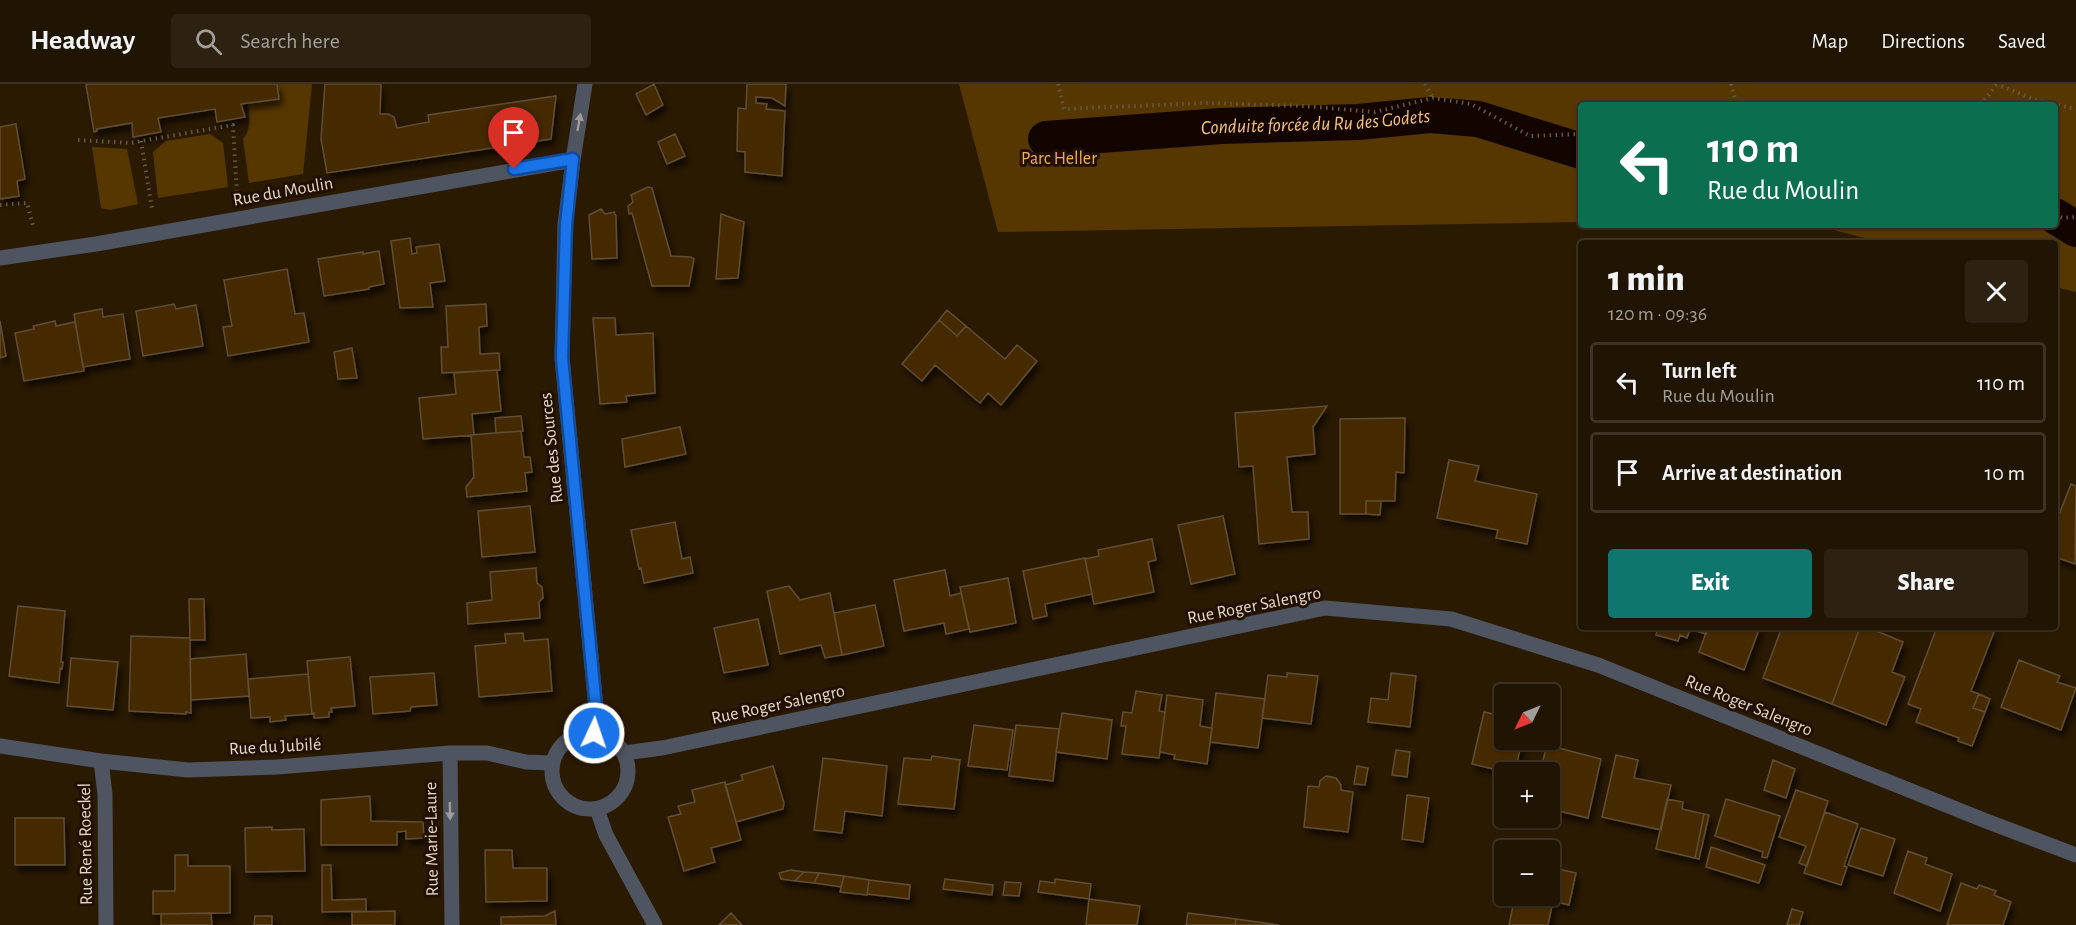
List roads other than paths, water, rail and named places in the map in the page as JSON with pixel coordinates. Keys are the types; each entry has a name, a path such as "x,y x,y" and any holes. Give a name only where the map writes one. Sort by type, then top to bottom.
{"street":[{"name":"Rue des Sources","path":"585,84 573,159 566,225 562,358 596,708 594,733"},
{"name":"Rue du Moulin","path":"0,258 243,218 573,159"},
{"name":"Rue Roger Salengro","path":"624,753 662,748 1325,608 1451,619 1598,665 1975,817 2076,855"},
{"path":"582,733 594,733 611,739 624,753 628,764 625,788 618,798 608,805 586,810 566,802 559,794 551,774 552,763 556,753 572,737 582,733"},
{"name":"Rue du Jubilé","path":"0,746 101,761 188,770 277,767 450,753 488,753 526,762 552,763"},
{"name":"Rue Marie-Laure","path":"450,753 452,925"},
{"name":"Rue René Roeckel","path":"101,761 105,795 106,925"},
{"path":"597,809 606,835 655,925"}],"waterway":[{"name":"Conduite forcée du Ru des Godets","path":"1046,139 1222,126 1358,122 1430,115 1478,119 1578,150"},
{"name":"Conduite forcée du Ru des Godets","path":"2058,218 2076,229"}],"park label":[{"name":"Parc Heller","path":"1059,158"}]}
